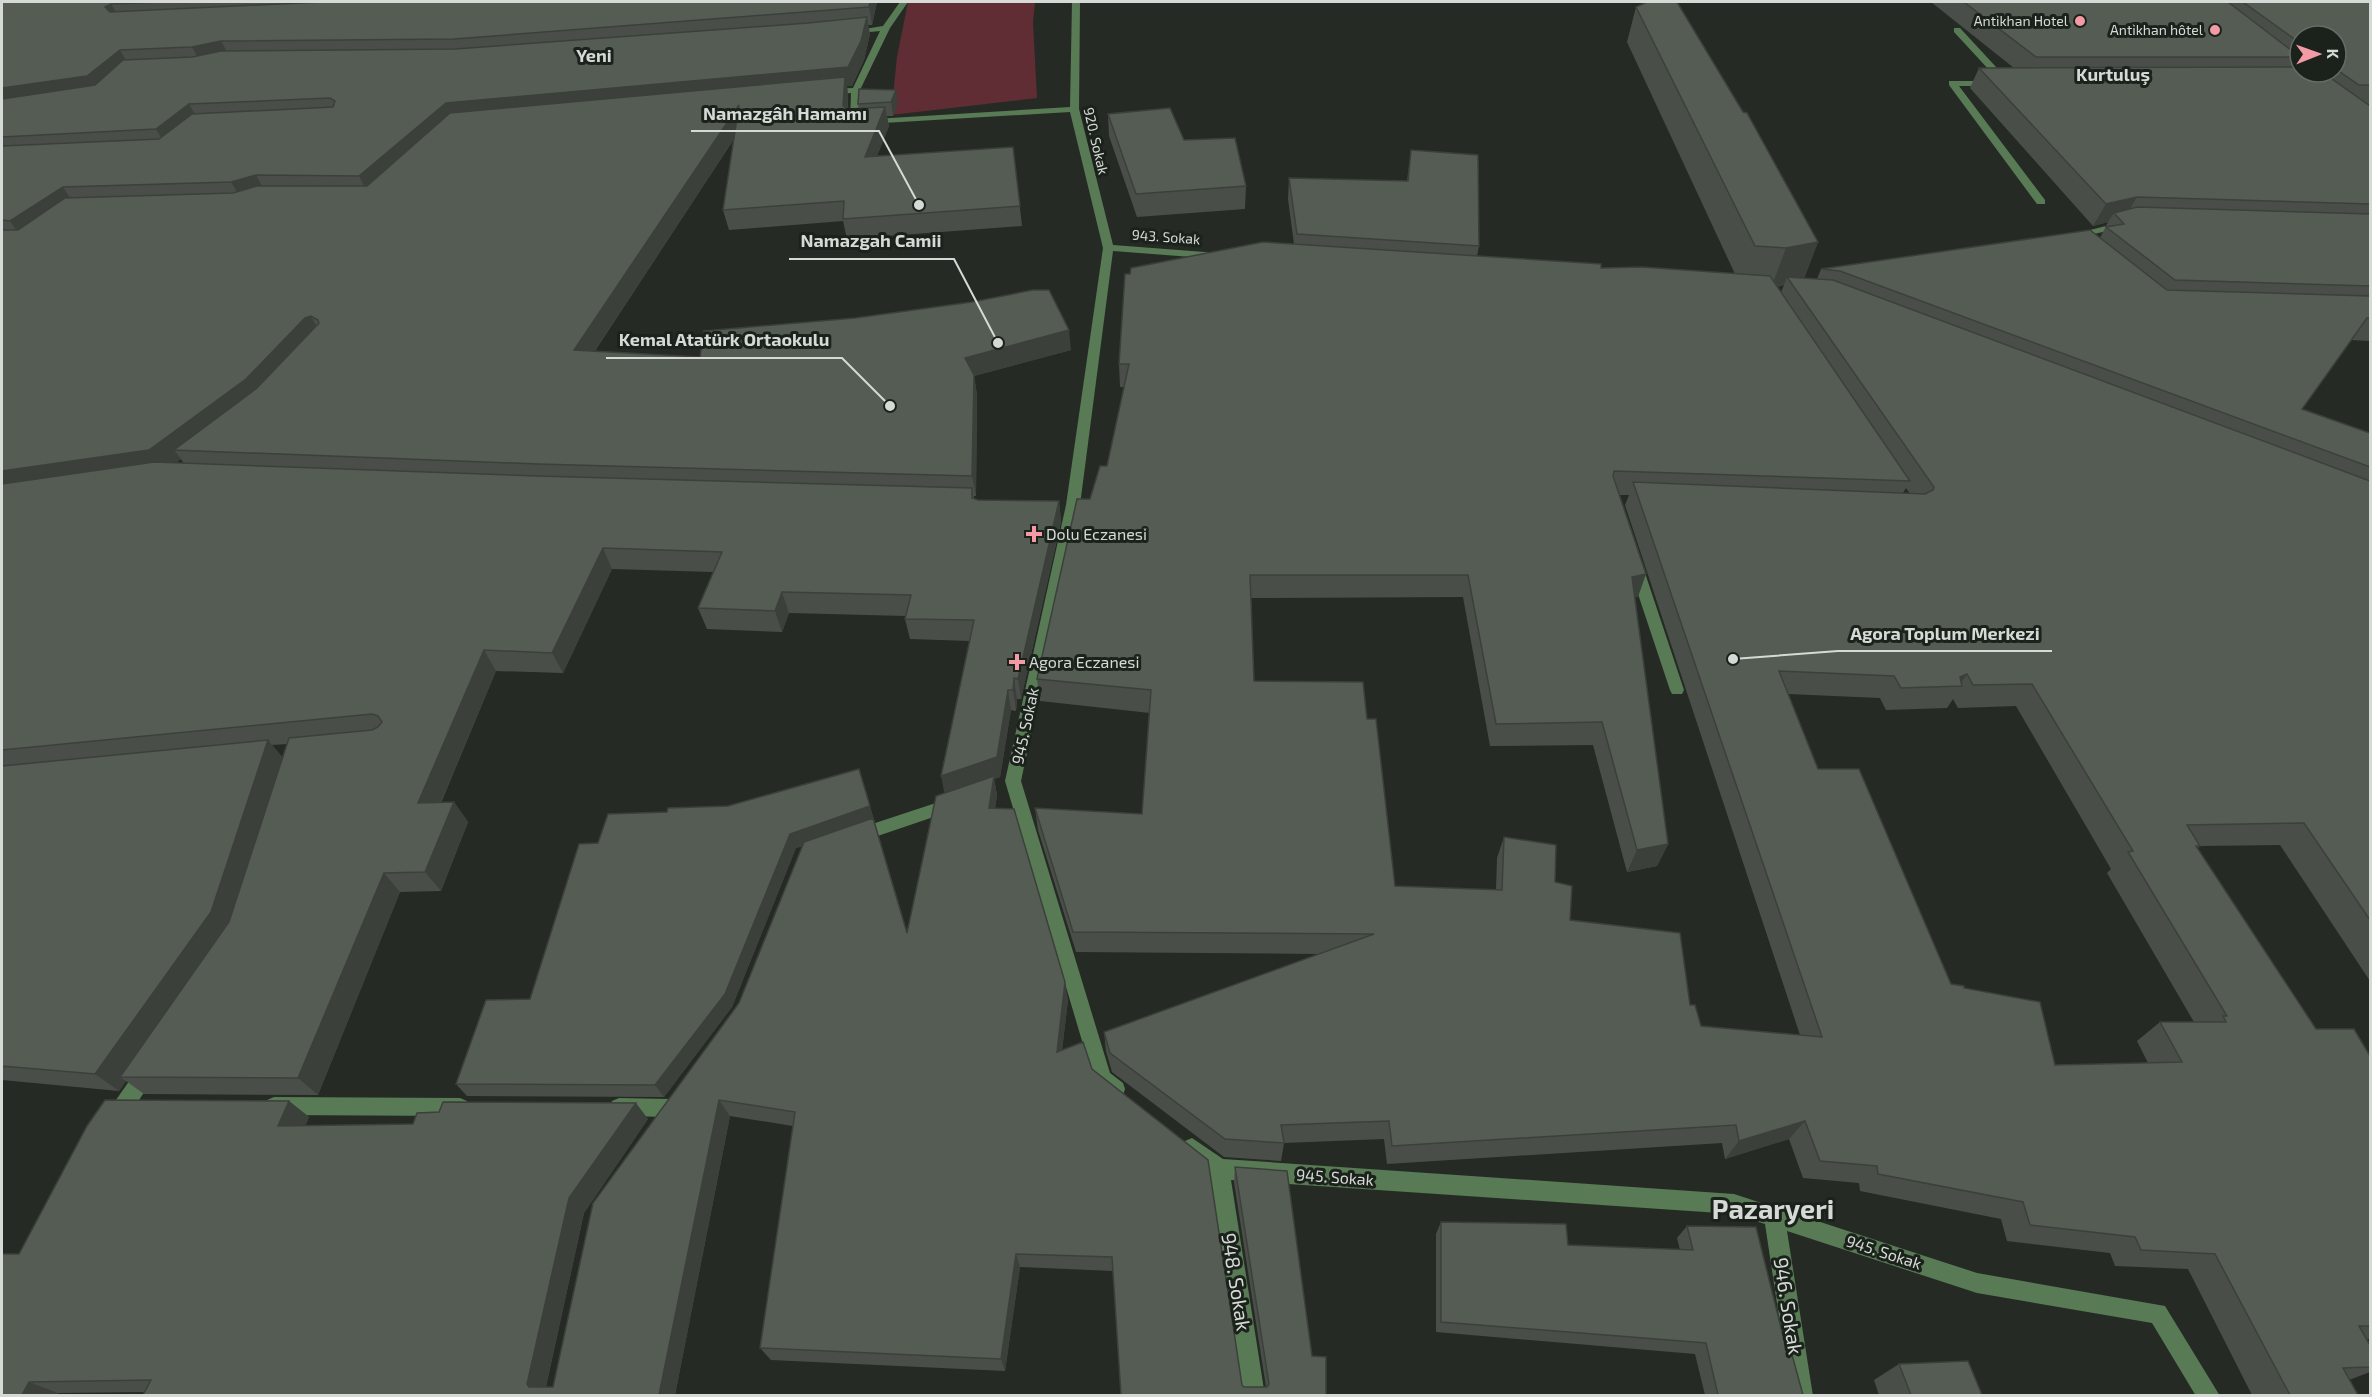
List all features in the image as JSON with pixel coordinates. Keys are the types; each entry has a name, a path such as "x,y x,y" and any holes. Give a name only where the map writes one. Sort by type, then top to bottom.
{"street":[{"path":"904,2 886,28 856,90 853,123 1074,109"},
{"name":"920. Sokak","path":"1076,2 1074,109 1108,248"},
{"path":"844,33 886,28"},
{"path":"1957,30 2006,83"},
{"path":"2018,83 1952,83 2041,202"},
{"path":"820,93 856,90"},
{"path":"2067,240 2124,224 2135,224"},
{"name":"943. Sokak","path":"1108,248 1225,256"},
{"name":"945. Sokak","path":"1108,248 1067,504 1013,781 1102,1078 1129,1099"},
{"path":"1632,555 1677,690"},
{"path":"991,789 1013,781"},
{"path":"848,839 969,797"},
{"path":"104,1134 157,1058"},
{"path":"656,1127 684,1089"},
{"path":"124,1105 148,1105"},
{"path":"255,1106 480,1107"},
{"path":"599,1107 670,1108"},
{"path":"1174,1134 1219,1169"},
{"name":"945. Sokak","path":"1219,1169 1734,1204 1977,1283 2158,1313 2209,1395"},
{"name":"948. Sokak","path":"1219,1169 1254,1395"},
{"name":"946. Sokak","path":"1774,1216 1802,1395"}],"shaded area":[{"path":"908,2 1035,2 1033,22 1037,98 891,115 897,57"}],"building":[{"path":"2,2 161,2 111,4 105,7 110,12 322,2 870,2 869,7 454,39 221,41 192,47 120,50 87,76 2,88"},
{"path":"1647,2 1677,2 1743,112 1747,113 1818,242 1786,248 1755,246 1636,7"},
{"path":"1964,2 2228,2 2288,48 2288,57 2036,57"},
{"path":"2243,2 2370,2 2370,85 2359,85 2348,77 2348,24 2288,24 2288,34"},
{"path":"867,17 861,41 848,67 446,103 359,176 256,175 231,182 63,187 10,221 2,220 2,146 159,139 192,114 333,107 335,101 330,98 189,104 156,129 2,137 2,99 95,85 123,60 192,57 221,51 455,49"},
{"path":"2288,67 2288,84 2339,84 2370,106 2370,204 2137,197 2106,204 1979,68"},
{"path":"845,77 843,106 849,109 885,107 865,157 1013,147 1020,206 843,219 844,201 723,210 739,105 574,350 700,357 704,331 855,318 972,302 1033,290 1049,290 1069,330 965,358 974,375 972,476 538,464 174,450 257,388 319,323 311,316 305,318 246,379 149,450 2,471 2,230 18,230 65,198 233,193 257,186 367,186 450,113"},
{"path":"859,89 896,90 891,102 858,104"},
{"path":"1170,108 1184,140 1235,138 1246,186 1136,194 1108,114"},
{"path":"1411,150 1478,155 1479,246 1297,234 1289,178 1408,181"},
{"path":"2137,207 2370,214 2370,286 2175,280 2106,227 2124,224 2114,213"},
{"path":"2090,230 2167,290 2370,296 2370,318 2367,318 2302,409 2370,433 2370,467 1840,271 1821,269"},
{"path":"1263,242 1601,264 1601,268 1642,267 1770,276 1910,481 1614,471 1613,476 1646,574 1632,577 1668,844 1637,850 1602,722 1496,724 1468,575 1250,575 1254,681 1363,682 1367,719 1376,719 1395,886 1502,890 1504,837 1556,845 1555,882 1572,886 1570,920 1680,933 1690,1005 1695,1005 1701,1026 1822,1037 1633,482 1925,494 1934,487 1787,277 1833,280 2370,481 2370,920 2304,823 2187,825 2200,846 2196,846 2316,1029 2354,1029 2370,1056 2370,1326 2359,1326 2370,1345 2370,1367 2343,1368 2358,1395 2290,1395 2215,1254 2141,1250 2135,1237 2030,1225 2023,1202 1878,1174 1877,1166 1820,1161 1805,1121 1739,1141 1736,1125 1392,1146 1389,1121 1281,1125 1284,1143 1225,1139 1110,1053 1104,1032 1374,934 1073,932 1035,808 1142,814 1151,690 1037,679 1077,499 1090,499 1100,466 1107,466 1129,364 1119,364 1125,274 1130,274 1131,268","holes":["1779,671 1894,676 1901,688 1962,686 1960,677 1967,674 1973,685 2032,684 2133,851 2128,852 2227,1016 2223,1016 2226,1022 2160,1022 2182,1062 2055,1065 2040,1002 1951,984 1859,769 1818,769"]},
{"path":"154,462 972,488 972,498 978,500 1059,501 1018,679 1014,678 1013,690 1008,690 997,757 941,776 974,620 905,619 911,595 782,592 775,611 698,608 722,552 603,548 552,653 484,650 418,803 454,802 425,872 384,873 298,1078 120,1077 229,922 289,738 372,730 382,722 378,716 372,714 2,750 2,484"},
{"path":"268,740 211,912 95,1074 2,1066 2,766"},
{"path":"859,769 870,806 790,834 725,994 655,1085 456,1084 486,1000 530,999 579,844 598,843 608,814 667,812 668,808 728,806"},
{"path":"994,776 989,808 1014,809 1065,982 1057,1052 1083,1042 1092,1069 1208,1160 1244,1387 1267,1387 1269,1384 1235,1167 1287,1171 1312,1356 1326,1357 1326,1395 1121,1395 1112,1257 1016,1254 1001,1359 760,1348 795,1112 719,1100 659,1395 143,1395 151,1380 29,1382 22,1395 2,1395 2,1254 19,1254 87,1126 105,1100 289,1101 278,1126 413,1124 417,1113 439,1112 443,1102 636,1103 569,1198 527,1384 529,1387 553,1387 593,1203 739,1003 804,842 873,818 907,933 936,796"},
{"path":"1441,1222 1566,1224 1568,1245 1693,1250 1687,1226 1756,1227 1784,1340 1788,1340 1803,1395 1718,1395 1706,1343 1441,1322"},
{"path":"1968,1361 1982,1395 1911,1395 1899,1364"}],"place":[{"name":"Antikhan Hotel","path":"2080,21"},
{"name":"Antikhan hôtel","path":"2215,30"},
{"name":"Namazgâh Hamamı","path":"919,205"},
{"name":"Namazgah Camii","path":"998,343"},
{"name":"Kemal Atatürk Ortaokulu","path":"890,406"},
{"name":"Dolu Eczanesi","path":"1034,534"},
{"name":"Agora Toplum Merkezi","path":"1733,659"},
{"name":"Agora Eczanesi","path":"1017,662"}],"district":[{"name":"Yeni","path":"594,56"},
{"name":"Kurtuluş","path":"2113,75"},
{"name":"Pazaryeri","path":"1773,1210"}]}
